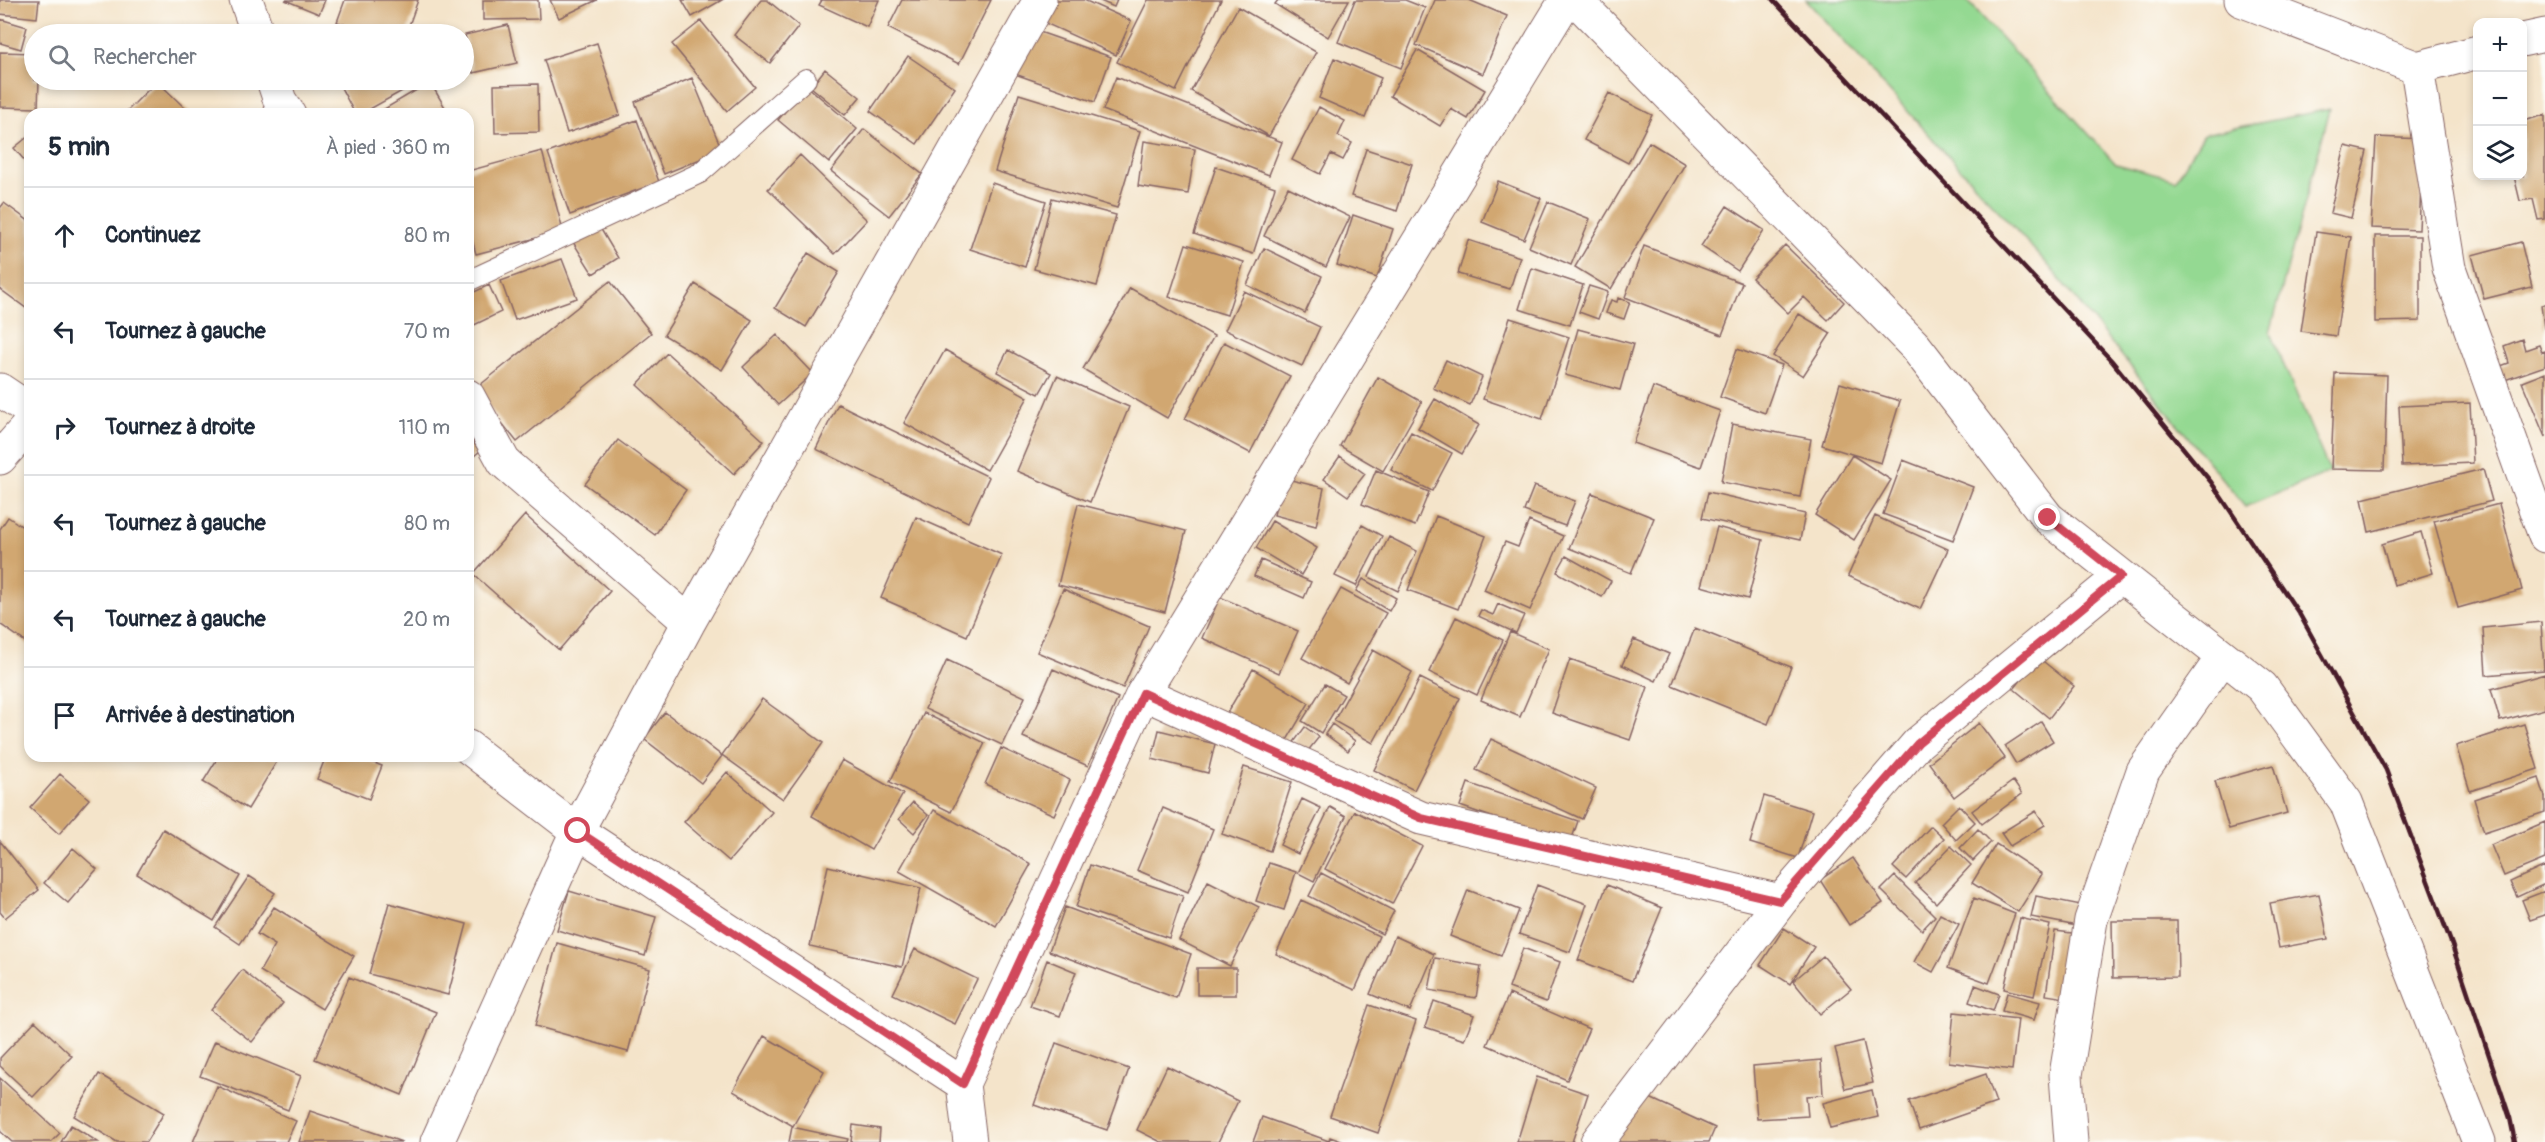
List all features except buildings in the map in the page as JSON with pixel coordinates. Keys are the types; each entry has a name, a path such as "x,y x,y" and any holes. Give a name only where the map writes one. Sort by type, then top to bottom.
{"street":[{"path":"246,0 254,24"},
{"path":"437,1142 578,831 689,622 1040,0"},
{"path":"973,1140 963,1084 1143,693 1566,0"},
{"path":"1576,0 1915,346 2048,518 2262,687 2346,802 2479,1142"},
{"path":"2241,0 2417,68 2473,53"},
{"path":"2527,39 2545,35"},
{"path":"2417,68 2450,268 2545,536"},
{"path":"276,90 285,108"},
{"path":"0,390 24,406"},
{"path":"474,407 504,462 689,622"},
{"path":"0,458 24,431"},
{"path":"1597,1142 1780,901 1918,743 2121,576"},
{"path":"2071,1142 2066,1075 2091,920 2143,771 2223,657"},
{"path":"1143,693 1421,818 1780,901"},
{"path":"474,752 578,831 963,1084"}],"lane":[{"path":"474,278 700,173 806,79"}],"green space":[{"path":"1806,0 1967,0 2116,164 2176,180 2204,134 2330,109 2270,333 2330,472 2245,507 2048,265"}],"railway":[{"path":"1773,0 2111,360 2211,482 2300,615 2386,770 2452,945 2510,1118 2515,1142"}],"route":[{"path":"578,831 963,1084 1143,693 1421,818 1780,901 1918,743 2121,576 2048,518"}]}
